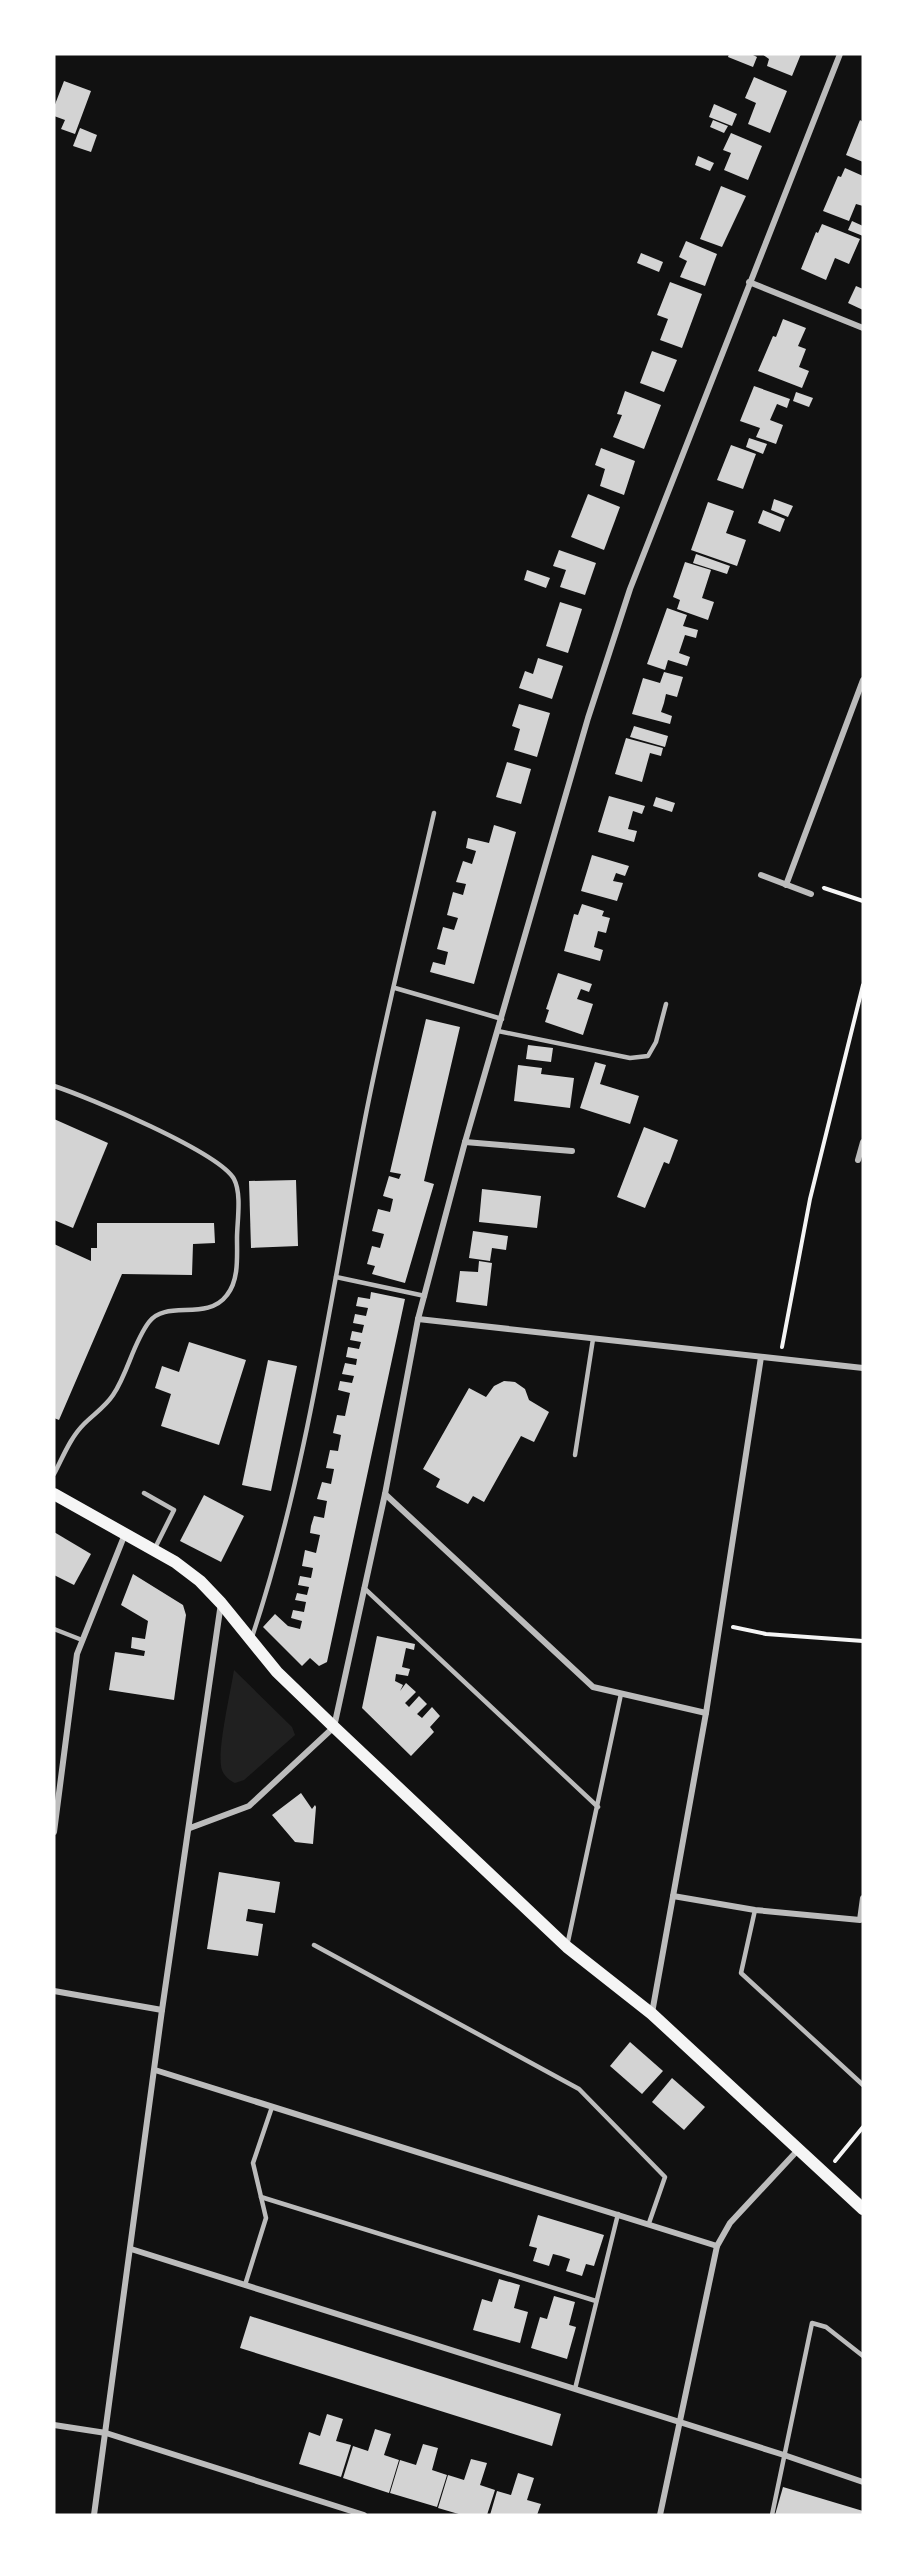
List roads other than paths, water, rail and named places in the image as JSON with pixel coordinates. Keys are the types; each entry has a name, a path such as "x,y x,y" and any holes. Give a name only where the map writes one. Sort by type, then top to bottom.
{"main road":[{"path":"54,1494 154,1550 200,1581 221,1603 277,1672 334,1727 567,1947 652,2014 797,2151 863,2209"}],"street":[{"path":"190,1828 249,1806 334,1727 385,1494 418,1319 465,1142 588,718 630,589 840,54"},
{"path":"749,282 863,328"},
{"path":"786,885 863,680"},
{"path":"760,875 811,894"},
{"path":"465,1142 572,1151"},
{"path":"858,1160 863,1142"},
{"path":"418,1319 863,1368"},
{"path":"652,2014 706,1713 761,1358"},
{"path":"385,1494 593,1687 706,1713"},
{"path":"54,1832 77,1654 126,1534"},
{"path":"94,2515 162,2010 221,1603"},
{"path":"673,1896 755,1910 860,1920 863,1898"},
{"path":"54,1990 162,2010"},
{"path":"155,2070 618,2213 717,2246"},
{"path":"660,2515 717,2246 730,2223 797,2151"},
{"path":"131,2249 863,2482"},
{"path":"54,2425 106,2433 364,2515"}],"lane":[{"path":"251,1640 275,1567 313,1402 365,1116 434,813"},
{"path":"395,988 502,1019"},
{"path":"498,1031 630,1058 648,1056 656,1042 666,1004"},
{"path":"54,1086 144,1125 223,1167 235,1180 237,1249 236,1276 229,1294 220,1304 199,1311 158,1314 149,1321 126,1373 112,1396 70,1442 54,1474"},
{"path":"336,1276 425,1296"},
{"path":"575,1455 592,1339"},
{"path":"144,1493 174,1510 154,1550"},
{"path":"364,1588 598,1807"},
{"path":"54,1629 82,1640"},
{"path":"567,1947 621,1694"},
{"path":"755,1910 741,1973 863,2085"},
{"path":"314,1945 579,2089 665,2177 649,2223"},
{"path":"245,2285 266,2218 253,2163 272,2106"},
{"path":"261,2197 596,2301"},
{"path":"575,2389 618,2213"},
{"path":"772,2515 812,2323 826,2327 863,2356"}]}
